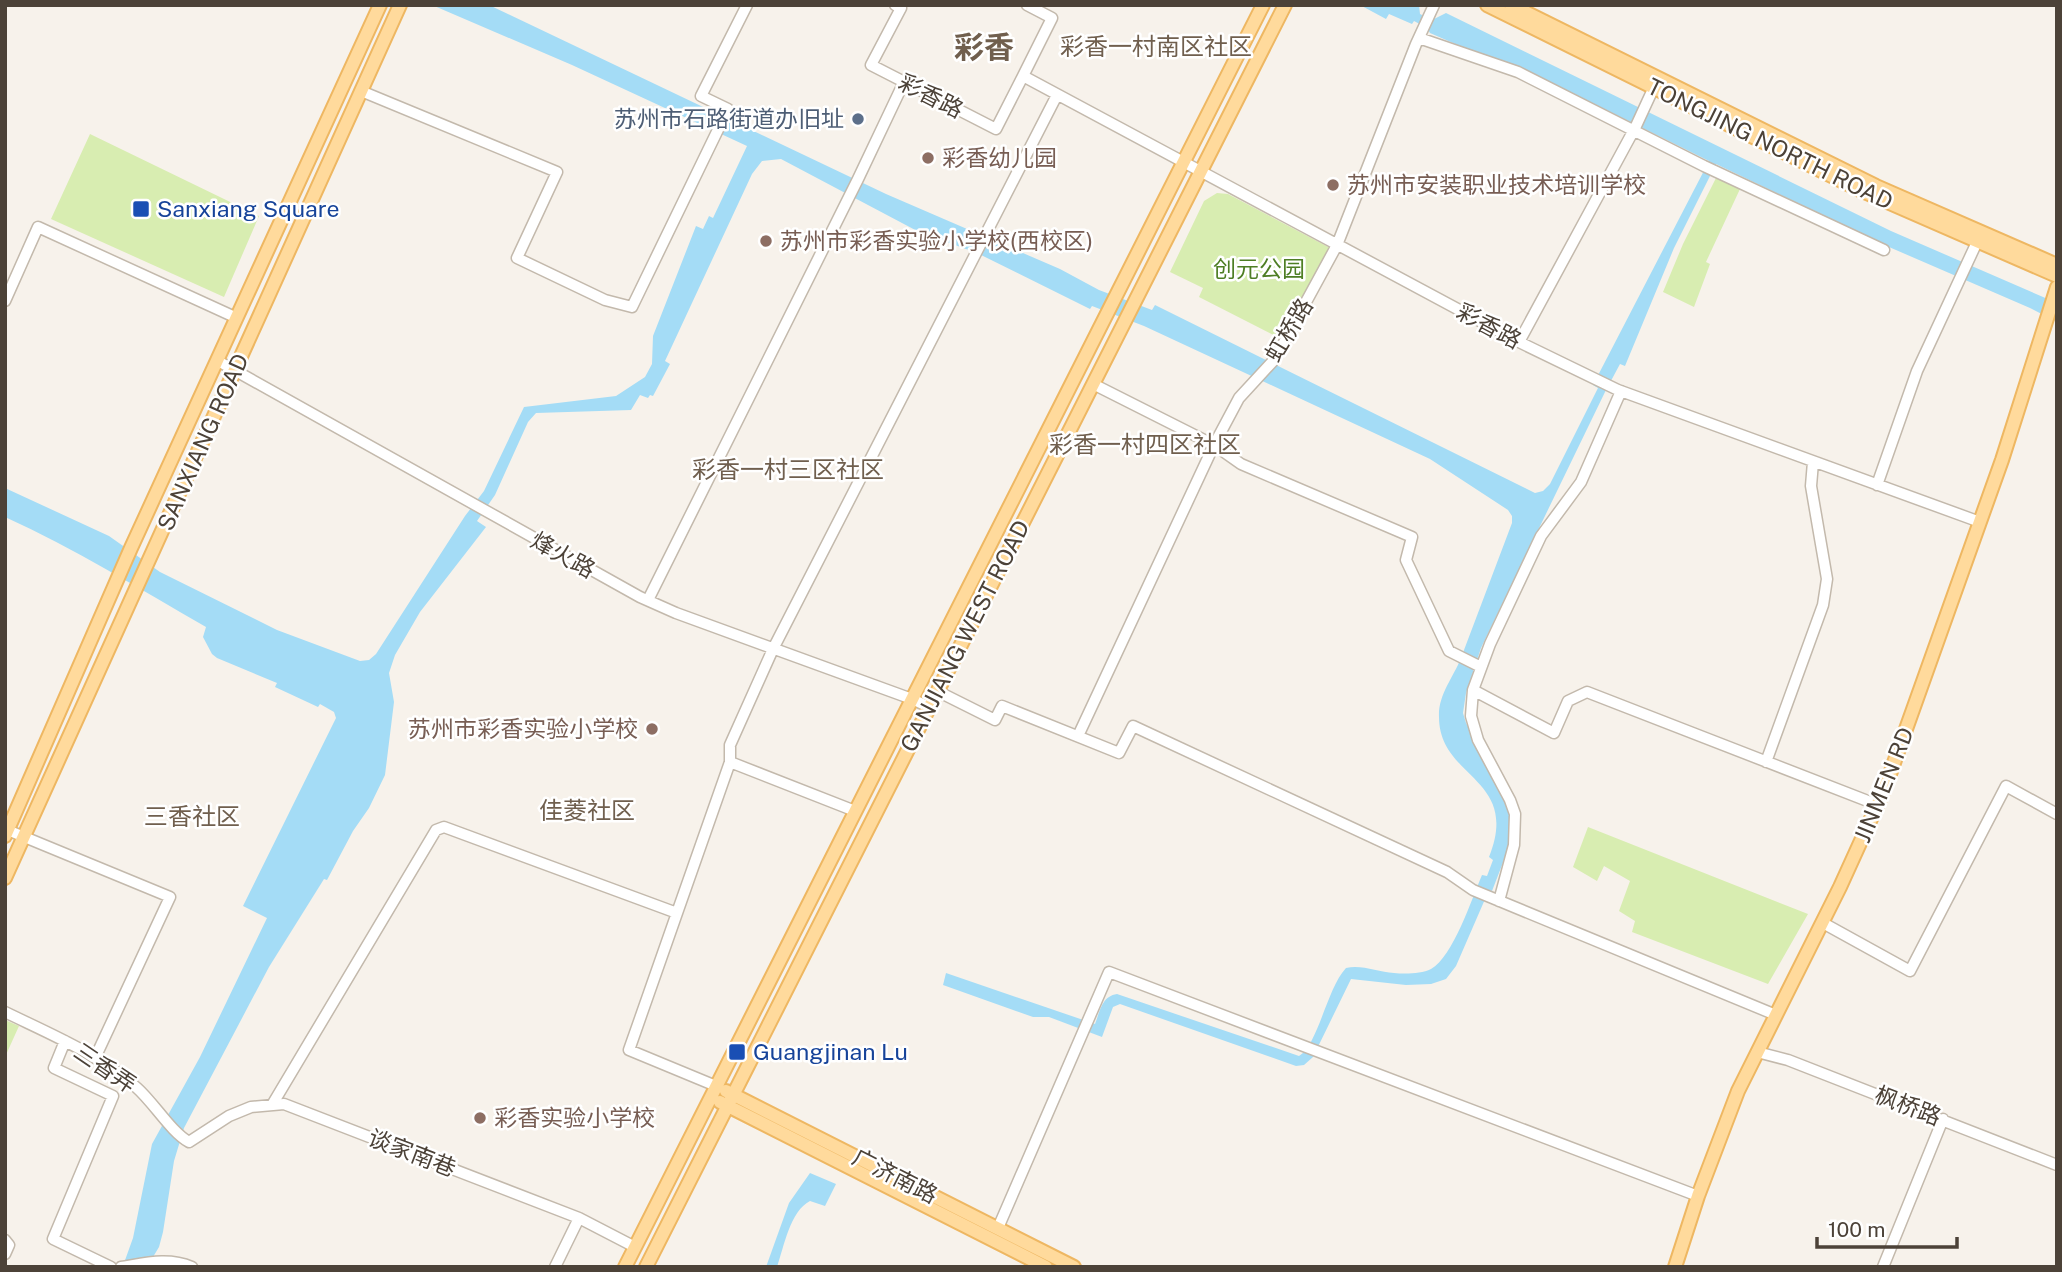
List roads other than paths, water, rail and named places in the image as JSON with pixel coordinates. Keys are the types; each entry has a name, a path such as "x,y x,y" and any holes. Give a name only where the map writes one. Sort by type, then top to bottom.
{"main road":[{"name":"SANXIANG ROAD","path":"6,832 131,548 380,5"},
{"name":"SANXIANG ROAD","path":"5,878 400,5"},
{"name":"GANJIANG WEST ROAD","path":"625,1267 1263,5"},
{"name":"GANJIANG WEST ROAD","path":"646,1267 1285,5"},
{"name":"TONGJING NORTH ROAD","path":"1487,5 1862,191 2057,276"},
{"name":"TONGJING NORTH ROAD","path":"1511,5 1885,190 2057,265"},
{"name":"JINMEN RD","path":"1675,1267 1734,1099 1823,923 1878,806 1980,522 2056,290"},
{"name":"广济南路","path":"713,1092 1074,1267"},
{"name":"广济南路","path":"730,1100 1046,1267"}],"street":[{"path":"361,92 557,172 517,258 605,300 632,307 728,109 701,96 747,5"},
{"name":"彩香路","path":"899,6 871,65 996,129 1052,18 1045,9 1027,5"},
{"name":"虹桥路","path":"1078,736 1214,445 1239,398 1275,359 1337,245 1434,5"},
{"path":"1419,38 1518,72 1635,127 1704,166 1884,250"},
{"name":"彩香路","path":"1023,76 1519,342 1620,391 1980,522"},
{"path":"648,600 904,82"},
{"path":"1519,342 1644,111 1654,87"},
{"path":"713,1092 629,1050 730,762 730,745 773,649 1057,95"},
{"path":"5,301 38,227 237,318"},
{"path":"1877,485 1917,371 1977,242"},
{"name":"烽火路","path":"218,361 648,600 676,613 929,707"},
{"path":"1093,384 1214,445 1241,464 1412,537 1406,560 1449,651 1479,666"},
{"path":"1499,901 1514,845 1515,814 1478,740 1471,716 1473,690 1479,666 1541,536 1581,482 1620,391"},
{"path":"1766,762 1823,605 1827,579 1811,486 1813,462"},
{"path":"1473,690 1554,733 1568,701 1587,692 1878,806"},
{"path":"937,691 995,720 1002,706 1119,753 1133,726 1447,872 1473,890 1776,1015"},
{"path":"730,762 855,811"},
{"path":"1823,923 1910,971 2006,786 2057,814"},
{"path":"272,1105 436,830 444,827 677,913"},
{"path":"6,832 24,836 170,897 95,1058"},
{"path":"998,1228 1110,972 1698,1196"},
{"name":"三香弄","path":"5,1012 95,1058 137,1088 188,1142"},
{"path":"65,1041 54,1068 113,1096 53,1240 111,1267"},
{"name":"枫桥路","path":"1757,1052 1788,1060 2057,1165"},
{"name":"谈家南巷","path":"188,1142 229,1116 251,1107 284,1104 579,1218 635,1247"},
{"path":"1883,1267 1943,1119"},
{"path":"555,1267 579,1218"},
{"path":"5,1240 9,1245 5,1254"},
{"path":"121,1267 161,1261 177,1261 192,1267"}],"water":[{"path":"432,5 489,5 886,194 1060,269 1099,290 1152,310 1155,305 1535,493 1543,491 1550,484 1598,388 1593,385 1709,161 1546,80 1529,76 1430,33 1427,28 1414,21 1412,24 1389,14 1386,19 1360,5 1419,5 1420,14 1432,20 1446,13 1891,231 2057,303 2057,322 1889,247 1716,164 1674,248 1625,366 1620,364 1605,392 1481,648 1466,693 1463,713 1466,723 1509,807 1509,847 1492,891 1489,890 1456,966 1446,979 1431,984 1406,985 1351,979 1313,1057 1304,1065 1296,1066 1120,1004 1113,1007 1102,1037 1049,1017 1033,1017 943,985 946,973 1095,1024 1105,1001 1117,994 1299,1056 1312,1040 1333,989 1346,968 1403,973 1431,969 1454,940 1482,875 1487,876 1493,860 1489,857 1496,831 1495,810 1487,794 1451,754 1442,738 1439,709 1443,694 1461,658 1512,523 1512,516 1508,510 1430,459 1144,326 1092,306 1090,309 977,253 919,232 781,159 762,161 752,174 665,361 670,364 653,396 648,398 640,395 631,410 536,413 528,422 495,495 477,521 486,527 420,612 395,655 389,673 394,702 385,775 327,880 324,879 269,967 184,1128 174,1161 159,1247 147,1267 124,1263 133,1238 152,1144 200,1057 267,918 243,906 336,718 334,712 320,704 318,707 275,687 277,683 217,658 203,637 206,627 82,556 5,517 5,488 109,536 160,572 277,630 360,661 369,660 376,654 484,491 524,407 616,396 645,377 652,364 653,336 696,226 703,229 709,216 713,218 747,146 572,65"},
{"path":"810,1173 836,1184 825,1206 810,1201 797,1213 777,1267 766,1267 789,1203"}],"place":[{"name":"苏州市石路街道办旧址","path":"858,119"},
{"name":"彩香幼儿园","path":"928,158"},
{"name":"苏州市安装职业技术培训学校","path":"1333,185"},
{"name":"Sanxiang Square","path":"141,209"},
{"name":"苏州市彩香实验小学校(西校区)","path":"766,241"},
{"name":"苏州市彩香实验小学校","path":"652,729"},
{"name":"Guangjinan Lu","path":"737,1052"},
{"name":"彩香实验小学校","path":"480,1118"}],"district":[{"name":"彩香一村南区社区","path":"1156,47"},
{"name":"彩香","path":"984,48"},
{"name":"彩香一村四区社区","path":"1145,445"},
{"name":"彩香一村三区社区","path":"788,470"},
{"name":"佳菱社区","path":"587,811"},
{"name":"三香社区","path":"192,817"}],"park label":[{"name":"创元公园","path":"1259,269"}]}
